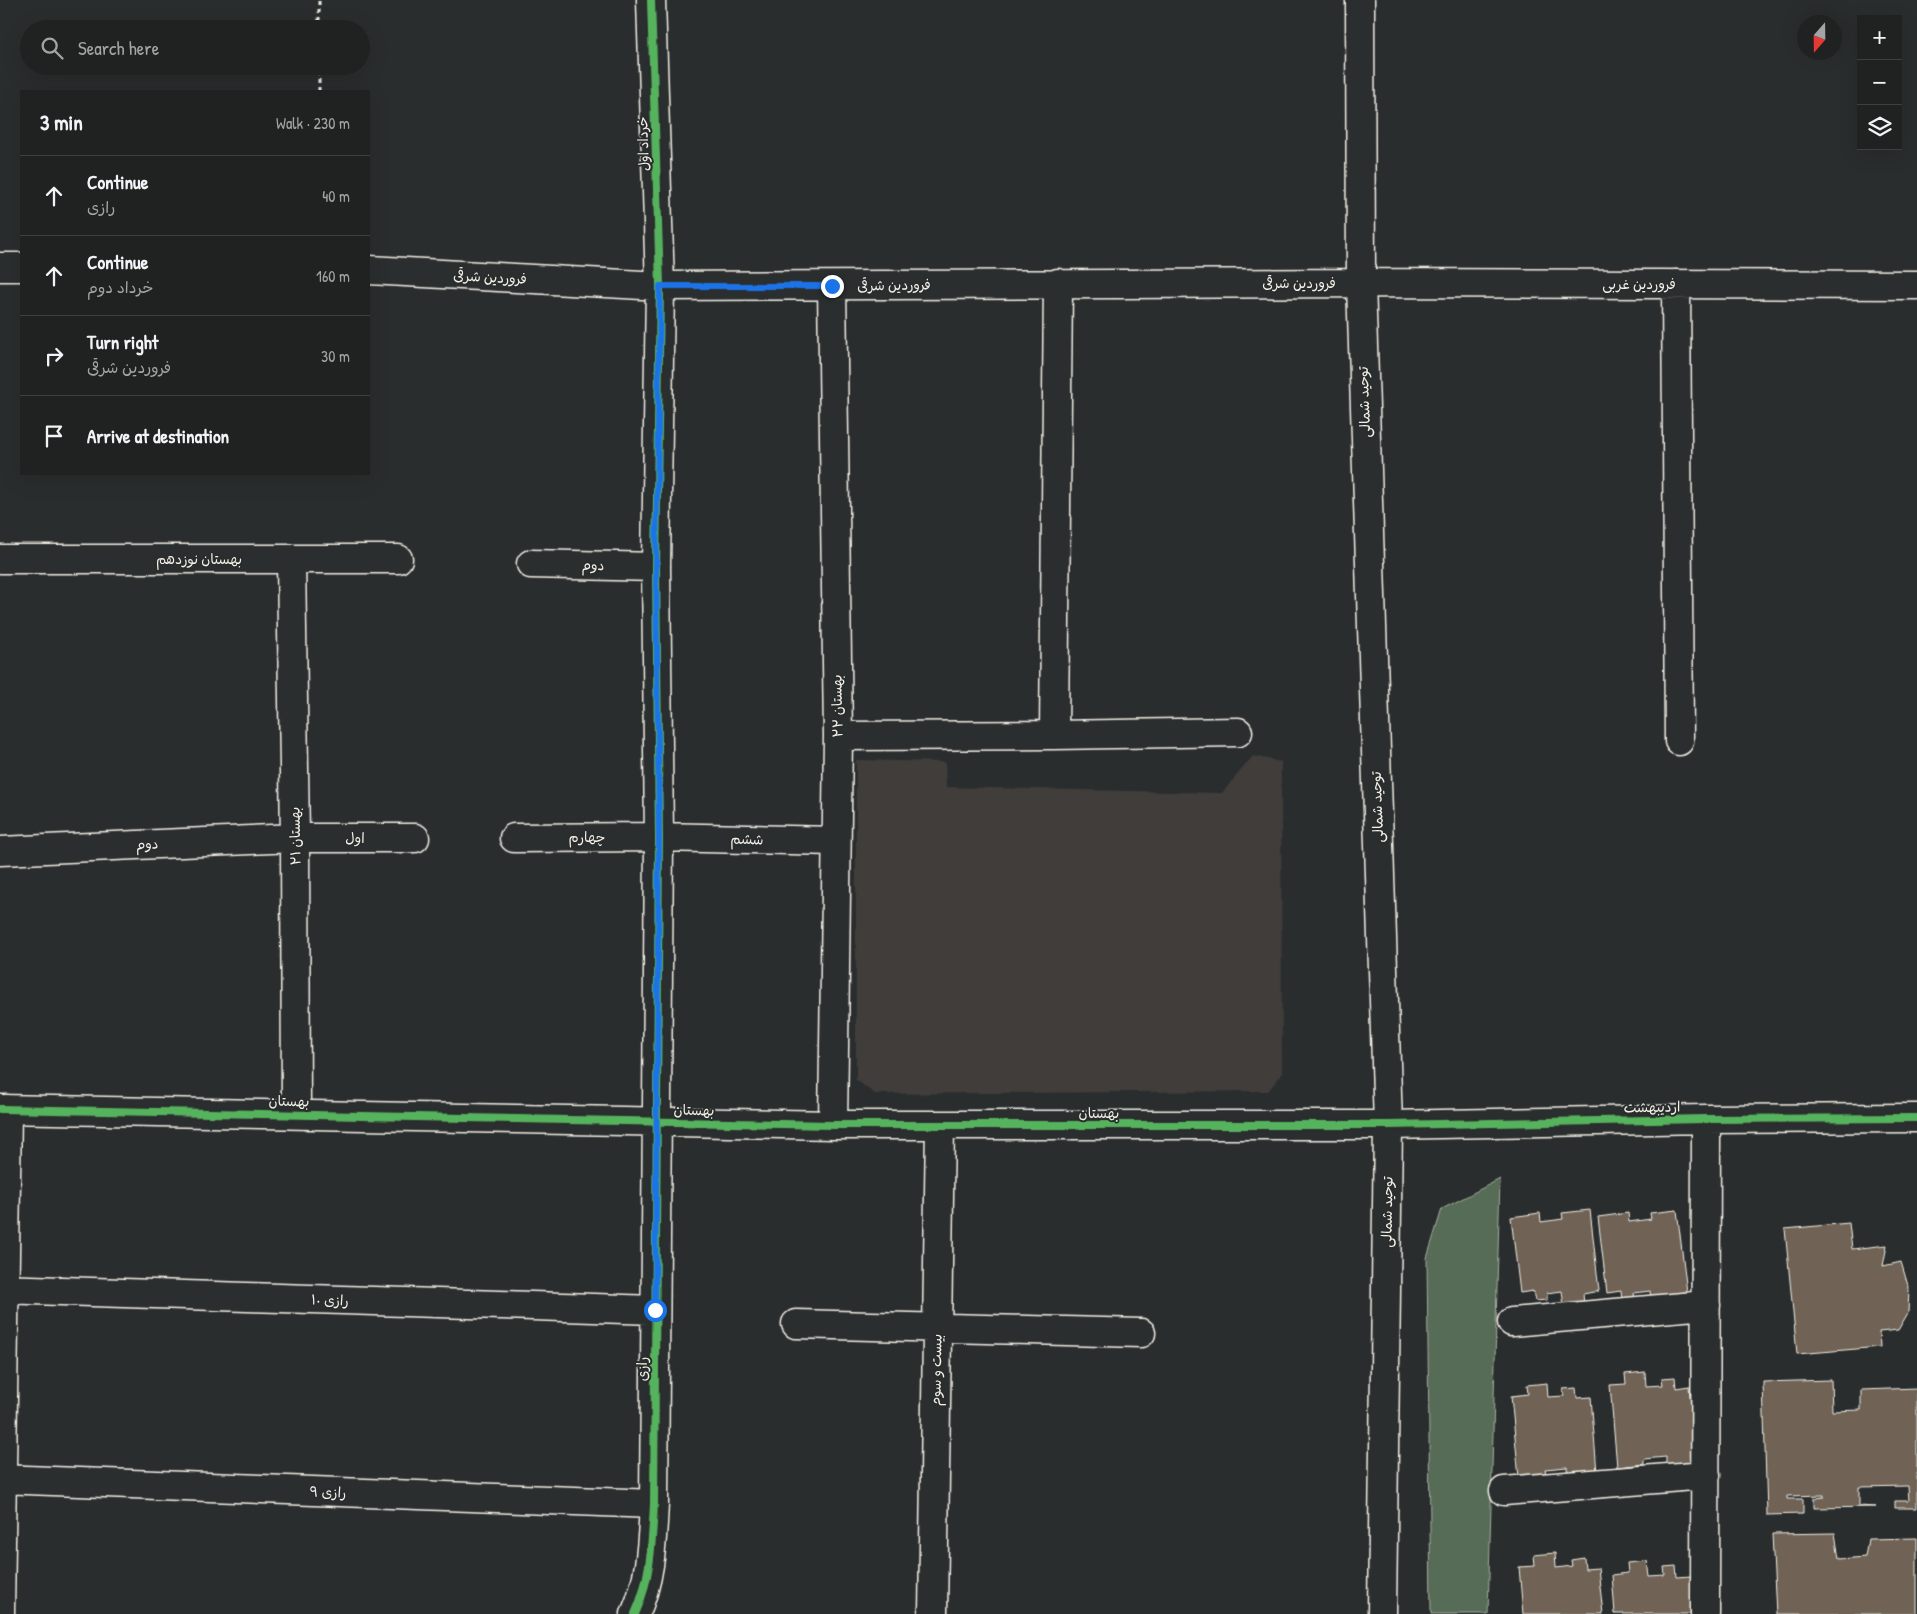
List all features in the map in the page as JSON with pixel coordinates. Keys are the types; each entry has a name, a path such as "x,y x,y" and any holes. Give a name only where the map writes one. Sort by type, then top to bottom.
{"street":[{"name":"خرداد اول","path":"651,0 660,286 656,567 659,836"},
{"name":"توحید شمالی","path":"1360,0 1361,283 1388,1125 1382,1614"},
{"path":"0,267 20,267"},
{"name":"فروردین شرقی","path":"370,270 660,286 1361,283"},
{"path":"1054,735 1058,283"},
{"name":"فروردین غربی","path":"1361,283 1917,285"},
{"path":"1676,284 1679,741"},
{"name":"بهستان ۲۲","path":"832,286 838,736 835,841 833,1125"},
{"name":"بهستان نوزدهم","path":"0,559 398,559"},
{"name":"بهستان ۲۱","path":"291,559 296,1114"},
{"name":"دوم","path":"531,564 656,567"},
{"path":"838,736 1238,732"},
{"name":"چهارم","path":"514,838 659,836"},
{"name":"ششم","path":"659,836 835,841"},
{"name":"رازی","path":"635,1614 650,1564 654,1504 659,836"},
{"name":"دوم","path":"0,851 295,838"},
{"name":"اول","path":"295,838 415,838"},
{"path":"0,1614 4,1109"},
{"name":"بهستان","path":"4,1109 833,1125 1388,1125"},
{"name":"اردیبهشت","path":"1388,1125 1706,1119 1917,1118"},
{"path":"1706,1119 1706,1614"},
{"name":"بیست و سوم","path":"933,1614 940,1125"},
{"name":"رازی ۱۰","path":"2,1289 655,1310"},
{"path":"1512,1322 1706,1305"},
{"path":"796,1324 937,1326 1141,1333"},
{"path":"1504,1491 1706,1475"},
{"name":"رازی ۹","path":"1,1479 654,1504"}],"path":[{"path":"319,0 319,20"},
{"path":"319,75 319,90"}],"shaded area":[{"path":"1253,756 1281,762 1282,1074 1268,1091 875,1094 856,1080 856,760 945,762 946,787 1222,793"}],"green space":[{"path":"1500,1179 1488,1614 1431,1614 1427,1258 1442,1209"}],"building":[{"path":"1590,1210 1599,1291 1583,1294 1584,1304 1564,1306 1562,1291 1547,1293 1547,1300 1535,1301 1533,1291 1520,1293 1511,1217 1540,1213 1541,1222 1563,1219 1562,1213"},
{"path":"1677,1210 1687,1292 1671,1294 1672,1304 1652,1306 1650,1291 1634,1293 1635,1300 1622,1302 1621,1291 1607,1293 1598,1217 1628,1213 1629,1222 1651,1219 1650,1213"},
{"path":"1849,1223 1852,1249 1887,1245 1883,1266 1901,1262 1909,1289 1908,1313 1898,1330 1879,1332 1880,1347 1797,1354 1785,1229"},
{"path":"1645,1372 1646,1386 1663,1385 1662,1378 1675,1377 1676,1388 1689,1386 1696,1462 1666,1465 1666,1457 1644,1459 1644,1464 1617,1467 1610,1385 1626,1384 1625,1374"},
{"path":"1831,1380 1832,1411 1861,1410 1861,1390 1917,1388 1917,1508 1895,1508 1895,1501 1909,1501 1908,1486 1859,1487 1859,1506 1876,1507 1814,1508 1814,1498 1824,1497 1824,1495 1787,1496 1787,1499 1803,1499 1803,1514 1767,1515 1763,1382"},
{"path":"1547,1383 1548,1397 1564,1396 1563,1389 1576,1388 1577,1398 1591,1397 1597,1473 1568,1476 1567,1467 1545,1469 1546,1475 1519,1478 1511,1396 1528,1394 1527,1385"},
{"path":"1835,1533 1839,1559 1865,1557 1868,1539 1917,1538 1917,1614 1776,1614 1772,1534"},
{"path":"1555,1553 1556,1568 1572,1566 1571,1560 1584,1558 1585,1569 1598,1568 1603,1614 1523,1614 1519,1567 1535,1566 1534,1555"},
{"path":"1647,1561 1649,1576 1665,1575 1664,1567 1676,1566 1677,1577 1691,1576 1695,1614 1615,1614 1612,1575 1628,1573 1627,1563"}],"cycle path":[{"path":"635,1614 648,1574 654,1504 659,837 656,567 660,286 651,0"},
{"path":"0,1109 833,1125 1388,1125 1706,1119 1917,1118"}],"route":[{"path":"655,1310 659,836 656,567 660,286 832,286"}]}
